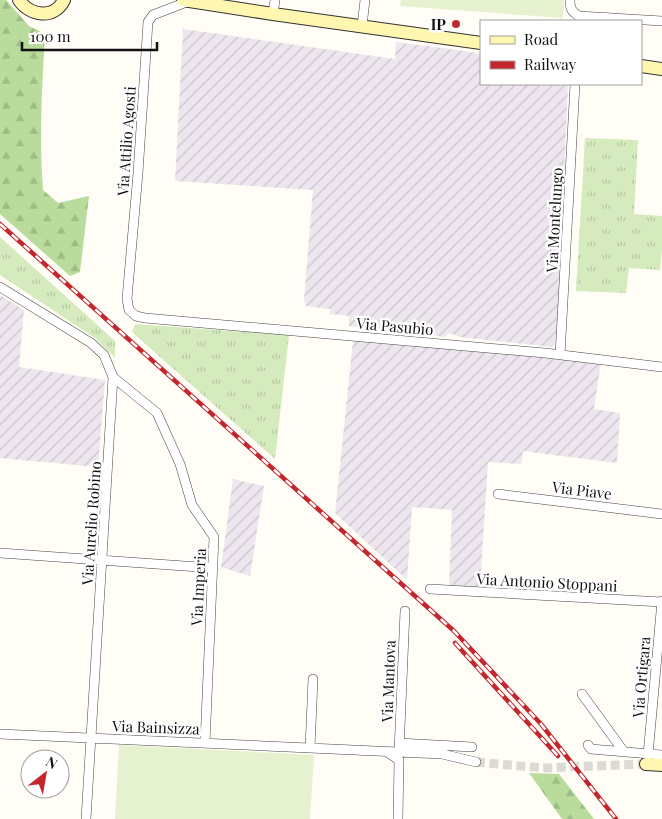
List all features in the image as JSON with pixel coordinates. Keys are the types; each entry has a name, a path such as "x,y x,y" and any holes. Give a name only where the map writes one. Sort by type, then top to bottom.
{"main road":[{"path":"19,0 31,12 39,14 48,14 56,10 65,1"},
{"path":"186,0 211,2 273,14 480,43"},
{"path":"642,66 662,69"},
{"path":"647,759 662,765"}],"street":[{"name":"Via Attilio Agosti","path":"128,310 126,299 138,173 148,22 153,15 186,0"},
{"path":"273,14 274,0"},
{"path":"362,26 365,0"},
{"path":"570,0 570,8 579,16 662,21"},
{"name":"Via Montelungo","path":"560,355 576,85"},
{"name":"Via Aurelio Robino","path":"0,287 91,343 104,355 113,377 86,819"},
{"name":"Via Pasubio","path":"128,310 136,316 145,318 560,355 662,366"},
{"name":"Via Imperia","path":"113,377 157,412 180,464 192,505 214,536 205,743"},
{"name":"Via Piave","path":"498,494 662,514"},
{"path":"0,553 213,568"},
{"name":"Via Antonio Stoppani","path":"430,589 662,602"},
{"name":"Via Ortigara","path":"647,759 662,602"},
{"name":"Via Mantova","path":"399,747 405,611"},
{"path":"310,748 313,679"},
{"path":"582,694 624,752"},
{"name":"Via Bainsizza","path":"0,734 387,751 399,747 476,762"},
{"path":"588,745 591,749 624,752 647,759 662,755"},
{"path":"399,747 472,747"},
{"path":"387,751 399,760 398,819"}],"shaded area":[{"path":"183,29 395,59 396,42 458,50 480,54 480,85 568,85 557,340 552,347 460,337 449,333 445,337 349,326 349,316 330,314 330,309 306,306 304,300 313,190 175,181"},
{"path":"0,295 24,310 19,367 105,380 98,467 0,458"},
{"path":"353,341 601,362 594,409 620,413 617,463 523,451 521,464 488,462 480,588 449,587 452,510 412,507 407,580 335,513"},
{"path":"233,479 264,486 250,576 221,567"}],"green space":[{"path":"0,0 6,0 29,26 45,34 41,131 43,190 58,203 89,196 80,272 70,276 0,214"},
{"path":"401,0 564,0 563,18 400,6"},
{"path":"585,138 638,140 634,214 662,216 660,270 629,268 626,293 576,291"},
{"path":"0,237 115,341 115,358 95,338 0,275"},
{"path":"135,324 289,335 275,459 132,332"},
{"path":"119,745 314,755 310,819 115,819"},
{"path":"529,773 559,774 594,819 562,819"}],"tunnel":[{"path":"476,762 543,768 646,764"}],"railway":[{"path":"0,224 454,631 541,724 616,819"},
{"path":"455,643 558,756"}],"place":[{"name":"IP","path":"456,24"}]}
